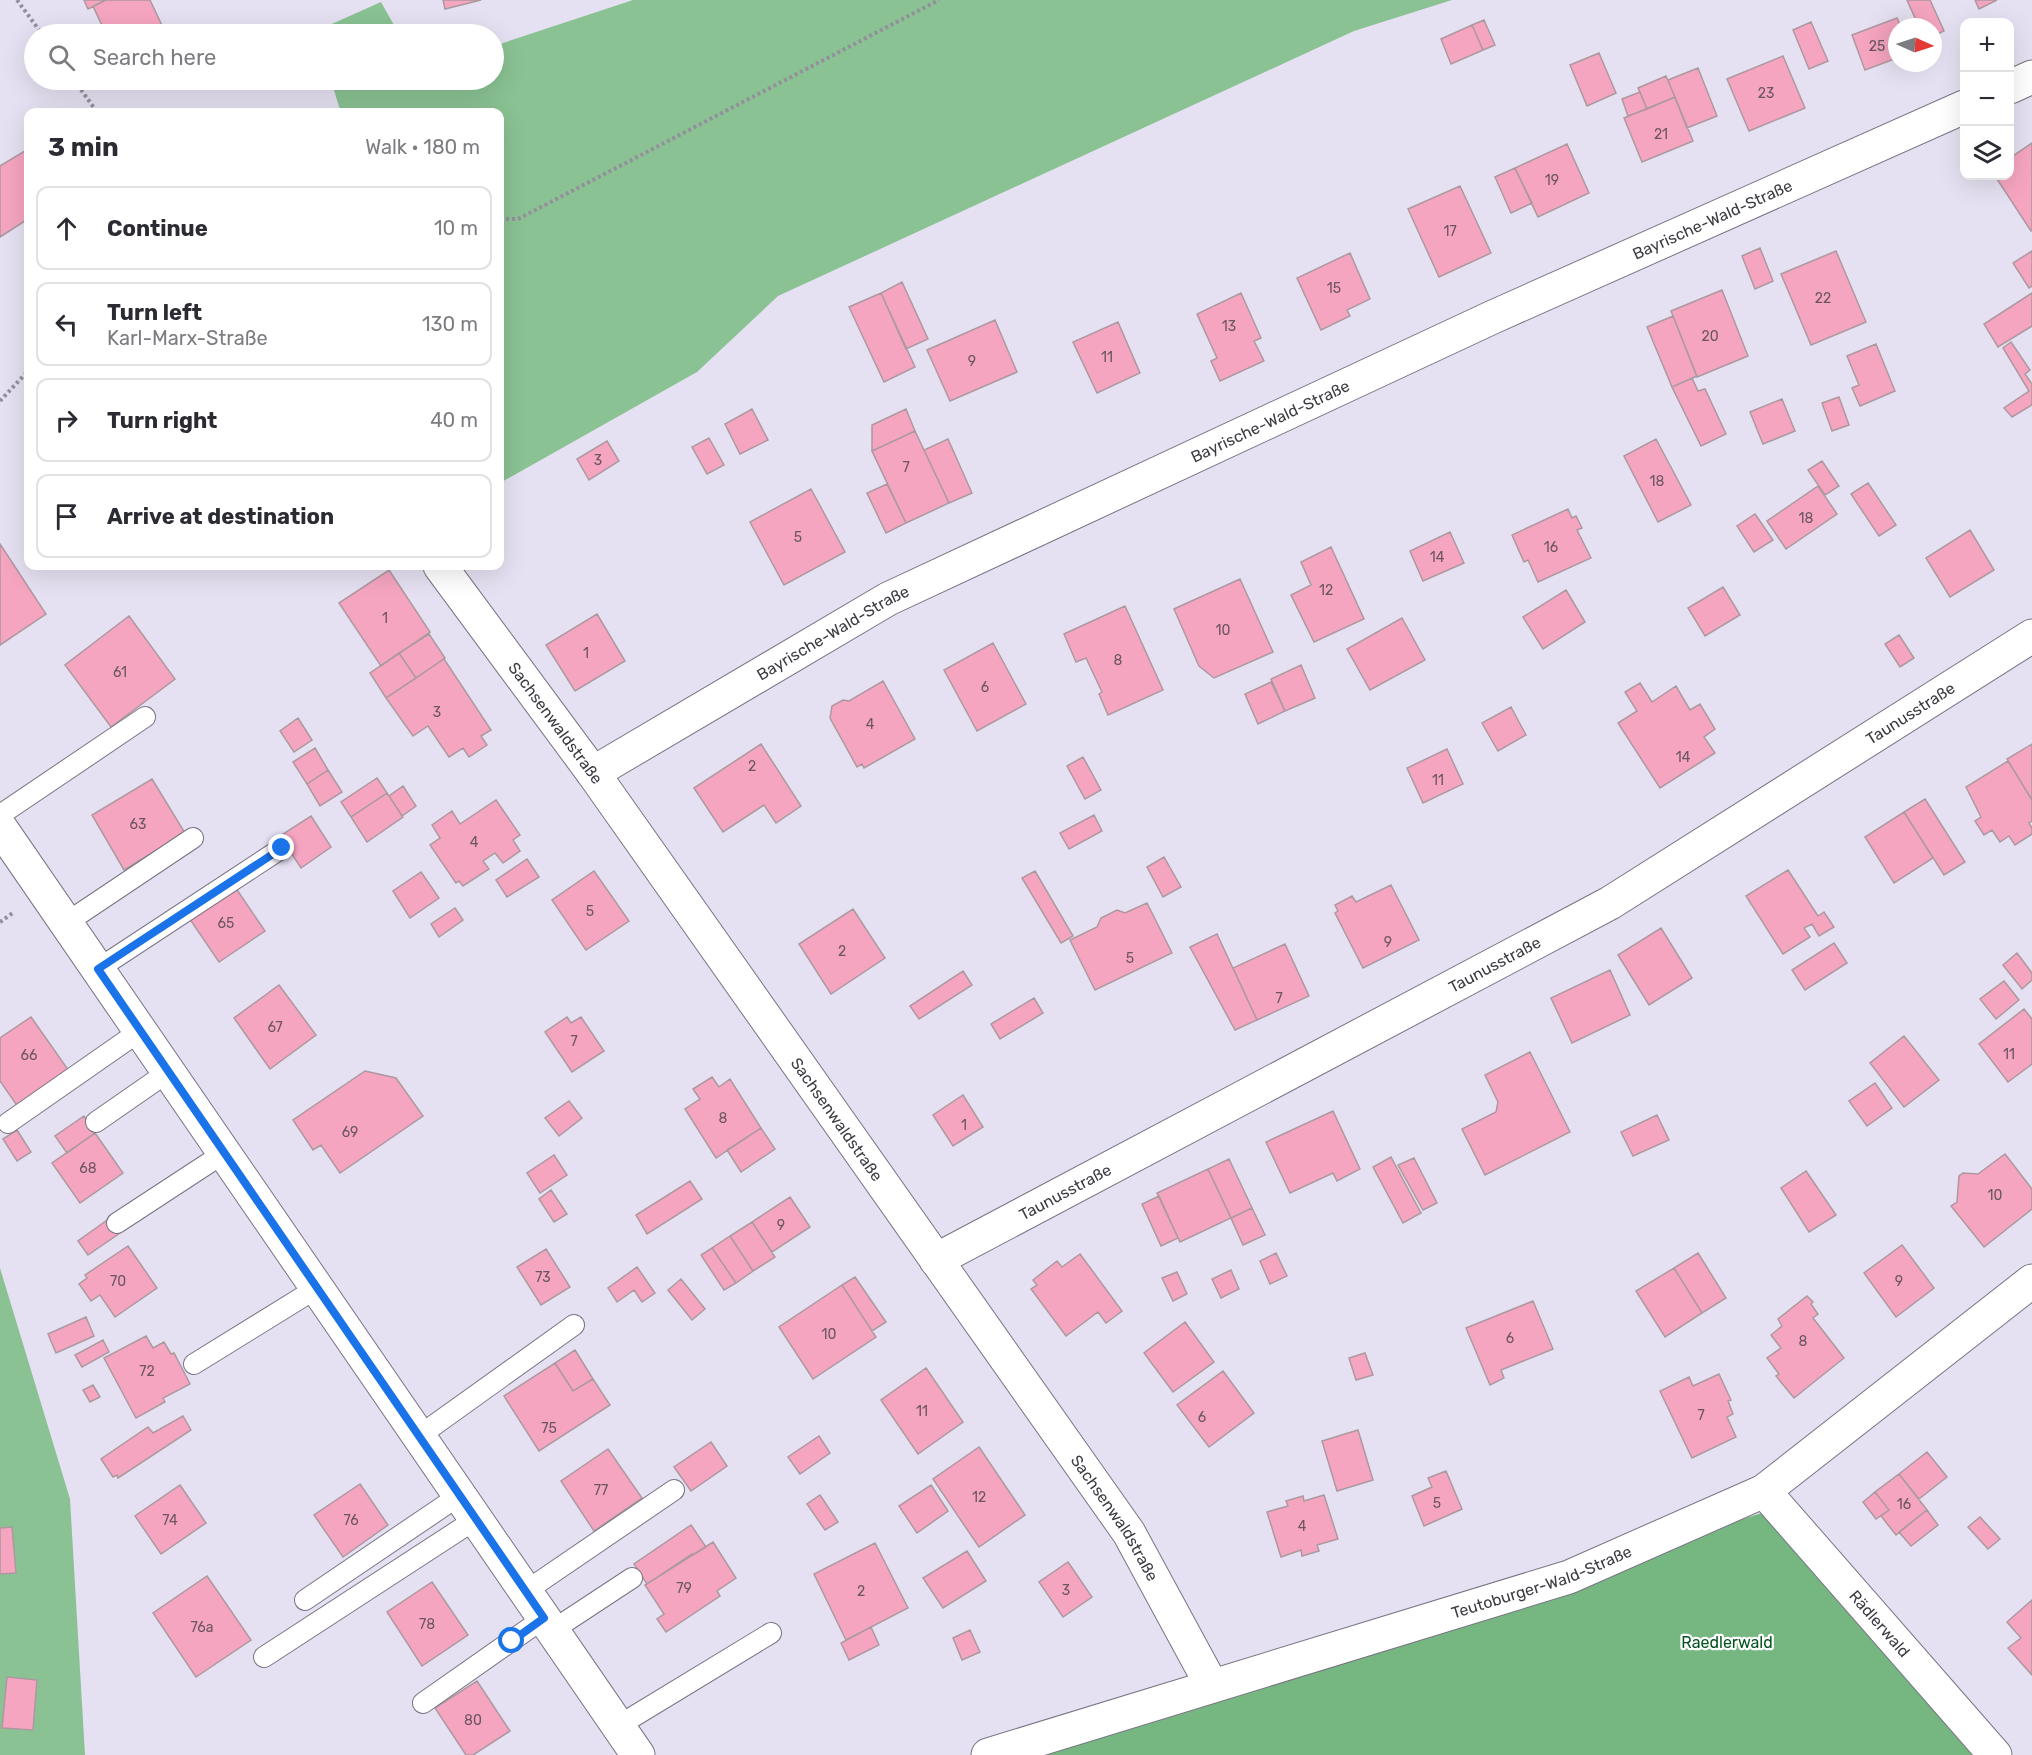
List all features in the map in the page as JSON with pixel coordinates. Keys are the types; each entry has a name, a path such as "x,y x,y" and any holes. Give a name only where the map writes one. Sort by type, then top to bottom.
{"street":[{"path":"2014,85 2032,77"},
{"name":"Bayrische-Wald-Straße","path":"593,773 888,599 1493,317 1960,109"},
{"name":"Sachsenwaldstraße","path":"443,570 593,773 1129,1533 1212,1686"},
{"name":"Taunusstraße","path":"936,1260 1610,903 2032,636"},
{"path":"0,827 638,1755"},
{"name":"Teutoburger-Wald-Straße","path":"988,1755 1569,1577 1764,1491 2032,1281"},
{"name":"Rädlerwald","path":"1764,1491 1995,1755"}],"lane":[{"path":"0,815 145,717"},
{"path":"66,923 193,838"},
{"path":"98,969 282,848"},
{"path":"8,1123 141,1031"},
{"path":"96,1122 168,1072"},
{"path":"117,1223 224,1153"},
{"path":"194,1364 317,1288"},
{"path":"419,1436 574,1325"},
{"path":"526,1591 674,1490"},
{"path":"305,1600 468,1507"},
{"path":"264,1657 468,1507"},
{"path":"423,1703 549,1624 632,1578"},
{"path":"618,1726 771,1633"}],"path":[{"path":"17,0 35,24"},
{"path":"504,219 518,219 939,0"},
{"path":"81,90 94,108"},
{"path":"0,401 24,375"},
{"path":"0,922 17,910"}],"green space":[{"path":"633,0 1452,0 1354,31 778,296 697,372 504,481 504,108 339,108 334,90 504,90 504,43"},
{"path":"381,2 393,24 332,24"},
{"path":"0,1268 70,1499 85,1755 0,1755"},
{"name":"Raedlerwald","path":"1765,1512 1977,1755 989,1755"}],"building":[{"path":"84,0 106,0 88,9"},
{"path":"106,0 150,0 161,24 101,24 93,6"},
{"path":"443,0 481,0 445,9"},
{"path":"1907,0 1930,0 1938,18 1915,18"},
{"path":"1975,0 1997,0 1979,9"},
{"path":"1484,20 1495,45 1483,50 1472,25"},
{"path":"1888,21 1888,61 1865,70 1852,35"},
{"path":"1811,22 1828,61 1809,69 1793,30"},
{"path":"1472,25 1483,50 1451,64 1441,39"},
{"path":"1599,53 1616,93 1587,106 1570,65"},
{"path":"1783,56 1805,108 1749,131 1727,79"},
{"path":"1698,68 1717,116 1687,128 1668,80"},
{"path":"1666,76 1675,97 1647,109 1638,88"},
{"path":"1640,92 1647,109 1628,116 1622,99"},
{"path":"1675,97 1693,141 1642,162 1624,118"},
{"path":"2032,143 2031,231 1998,180 2014,180 2014,155"},
{"path":"1567,144 1589,193 1538,217 1515,168"},
{"path":"24,151 24,222 0,237 0,166"},
{"path":"1515,168 1532,203 1511,213 1495,177"},
{"path":"1460,186 1491,253 1439,277 1408,209"},
{"path":"1760,248 1773,281 1755,289 1742,256"},
{"path":"1836,251 1866,322 1811,345 1781,274"},
{"path":"2032,251 2032,286 2029,288 2013,263"},
{"path":"1350,253 1370,299 1347,310 1350,316 1321,330 1297,278"},
{"path":"902,282 928,339 906,349 881,293"},
{"path":"1722,290 1748,356 1697,377 1671,311"},
{"path":"881,293 915,367 884,382 849,307"},
{"path":"1241,293 1261,338 1254,341 1264,361 1220,381 1211,361 1217,358 1197,314"},
{"path":"2032,293 2032,326 1998,347 1984,324"},
{"path":"1673,316 1697,376 1672,387 1647,327"},
{"path":"995,320 1017,372 950,401 927,350"},
{"path":"1118,322 1140,373 1097,393 1073,342"},
{"path":"2011,342 2030,370 2025,374 2032,384 2032,405 2012,417 2004,408 2029,391 2003,348"},
{"path":"1876,344 1895,391 1860,406 1852,388 1859,385 1847,356"},
{"path":"1692,378 1698,391 1705,389 1726,434 1701,446 1672,387"},
{"path":"1839,397 1849,425 1832,431 1822,403"},
{"path":"1782,399 1795,431 1763,444 1750,412"},
{"path":"752,409 768,440 740,454 725,424"},
{"path":"906,409 915,431 872,451 872,425"},
{"path":"915,431 949,503 906,523 872,451"},
{"path":"709,438 724,465 707,474 692,447"},
{"path":"948,439 972,493 949,503 924,450"},
{"path":"1656,439 1691,505 1658,522 1624,456"},
{"path":"607,441 619,461 589,480 577,459"},
{"path":"1822,461 1839,486 1825,495 1808,470"},
{"path":"1868,483 1896,525 1879,536 1851,494"},
{"path":"887,484 906,523 886,533 867,493"},
{"path":"1818,486 1837,514 1786,549 1767,521"},
{"path":"811,489 845,552 784,585 750,522"},
{"path":"1568,509 1572,518 1576,516 1582,528 1577,530 1591,558 1538,582 1528,560 1524,562 1512,535"},
{"path":"1755,514 1773,540 1754,552 1737,526"},
{"path":"1970,530 1994,570 1950,597 1926,558"},
{"path":"1450,532 1464,563 1423,581 1410,551"},
{"path":"0,544 46,614 0,645"},
{"path":"1331,547 1364,619 1314,642 1291,595 1311,585 1301,562"},
{"path":"389,570 430,632 381,666 339,603"},
{"path":"1240,579 1273,652 1214,678 1199,666 1174,609"},
{"path":"1723,587 1740,615 1705,636 1688,608"},
{"path":"1566,590 1585,622 1543,649 1523,617"},
{"path":"1125,606 1163,690 1108,715 1099,694 1102,692 1086,658 1076,662 1064,634"},
{"path":"597,614 625,661 575,691 546,645"},
{"path":"129,616 175,679 111,727 65,665"},
{"path":"1402,618 1425,660 1370,690 1347,649"},
{"path":"429,634 445,658 416,678 399,653"},
{"path":"1899,635 1914,658 1900,667 1885,644"},
{"path":"993,643 1026,704 977,731 944,670"},
{"path":"399,653 416,678 386,698 370,673"},
{"path":"444,659 491,730 481,736 487,745 469,757 463,748 449,757 428,726 413,736 386,698"},
{"path":"1301,665 1315,698 1285,711 1271,679"},
{"path":"883,681 915,739 864,768 862,764 857,767 830,718 832,706 843,700 849,701"},
{"path":"1271,682 1285,711 1258,724 1245,694"},
{"path":"1640,683 1652,702 1676,686 1690,710 1700,704 1715,729 1704,737 1715,753 1660,788 1618,723 1637,711 1625,692"},
{"path":"1511,707 1526,735 1498,751 1482,723"},
{"path":"298,718 312,740 294,752 280,731"},
{"path":"761,744 801,806 776,823 764,805 723,832 694,788"},
{"path":"2032,744 2032,800 2007,759"},
{"path":"315,748 328,770 307,784 293,762"},
{"path":"1447,749 1463,784 1423,803 1407,768"},
{"path":"1083,757 1101,790 1085,799 1067,766"},
{"path":"2008,761 2032,800 2032,821 2029,823 2032,834 2015,845 2009,836 2000,842 1992,830 1984,835 1975,821 1981,817 1966,787"},
{"path":"328,770 342,792 320,806 307,784"},
{"path":"377,778 387,793 351,817 341,802"},
{"path":"152,779 185,833 124,870 92,815"},
{"path":"403,786 416,806 402,816 389,796"},
{"path":"387,793 403,817 367,842 351,817"},
{"path":"1925,799 1965,862 1944,875 1904,812"},
{"path":"496,800 520,835 513,840 520,851 503,863 495,853 483,861 489,869 463,886 459,881 456,883 430,845 440,838 432,825 452,811 460,824"},
{"path":"1904,812 1933,858 1894,883 1865,837"},
{"path":"1094,815 1102,831 1069,849 1060,833"},
{"path":"311,816 331,847 301,868 280,836"},
{"path":"1164,857 1181,887 1163,897 1147,867"},
{"path":"527,859 539,877 507,897 496,880"},
{"path":"1788,870 1818,916 1824,912 1834,927 1819,936 1812,924 1804,928 1810,937 1783,954 1746,896"},
{"path":"594,871 629,921 586,950 552,900"},
{"path":"1035,871 1073,936 1061,943 1022,878"},
{"path":"421,872 439,898 410,918 393,891"},
{"path":"233,884 265,931 219,962 187,915"},
{"path":"1391,885 1419,940 1363,968 1335,913 1338,911 1335,905 1352,896 1356,902"},
{"path":"1147,903 1172,953 1095,990 1070,940 1097,927 1101,918 1117,910 1125,913"},
{"path":"455,908 463,920 439,937 431,924"},
{"path":"853,909 885,958 831,994 799,944"},
{"path":"1661,928 1692,978 1649,1005 1618,955"},
{"path":"1217,934 1257,1020 1235,1030 1190,947"},
{"path":"1834,943 1847,963 1805,990 1792,970"},
{"path":"1285,944 1309,996 1257,1020 1233,968"},
{"path":"2017,953 2032,973 2032,980 2022,989 2003,965"},
{"path":"1610,970 1630,1015 1572,1043 1551,998"},
{"path":"963,971 972,985 919,1019 910,1006"},
{"path":"2004,981 2019,1000 1996,1019 1980,999"},
{"path":"279,985 316,1035 270,1069 234,1018"},
{"path":"1034,998 1043,1013 1000,1039 991,1024"},
{"path":"2024,1009 2032,1019 2032,1064 2008,1082 1979,1044"},
{"path":"31,1017 69,1071 18,1107 0,1081 0,1038"},
{"path":"567,1017 571,1023 581,1017 604,1051 572,1072 545,1032"},
{"path":"1904,1036 1939,1080 1904,1107 1870,1063"},
{"path":"1530,1052 1570,1132 1485,1175 1462,1129 1496,1112 1498,1102 1485,1075"},
{"path":"365,1071 396,1078 423,1116 340,1173 321,1145 313,1150 293,1120"},
{"path":"712,1077 719,1087 730,1079 761,1128 716,1158 685,1109 700,1099 693,1089"},
{"path":"1875,1083 1892,1108 1867,1126 1849,1101"},
{"path":"963,1095 983,1127 953,1146 933,1115"},
{"path":"569,1101 582,1118 559,1136 545,1118"},
{"path":"1333,1111 1360,1169 1337,1181 1333,1173 1290,1193 1266,1142"},
{"path":"1657,1115 1669,1140 1633,1156 1621,1132"},
{"path":"84,1116 95,1133 67,1153 55,1136"},
{"path":"761,1128 775,1149 741,1172 727,1150"},
{"path":"17,1130 31,1152 17,1161 3,1139"},
{"path":"95,1133 123,1173 80,1203 52,1163"},
{"path":"2005,1154 2032,1189 2032,1209 1984,1247 1951,1206 1957,1202 1959,1176 1963,1173 1978,1174"},
{"path":"554,1155 567,1175 540,1193 527,1173"},
{"path":"1391,1157 1421,1213 1403,1223 1373,1167"},
{"path":"1414,1158 1437,1203 1423,1210 1398,1165"},
{"path":"1229,1159 1252,1208 1231,1218 1208,1169"},
{"path":"1208,1169 1231,1218 1180,1242 1157,1193"},
{"path":"1806,1171 1836,1215 1809,1232 1781,1188"},
{"path":"690,1181 702,1199 647,1234 636,1215"},
{"path":"551,1190 567,1214 554,1222 539,1199"},
{"path":"1159,1196 1178,1238 1161,1246 1142,1204"},
{"path":"790,1197 810,1227 772,1252 752,1222"},
{"path":"1252,1208 1265,1235 1243,1245 1231,1218"},
{"path":"110,1218 120,1233 88,1255 78,1241"},
{"path":"752,1222 775,1257 753,1271 730,1236"},
{"path":"730,1236 753,1271 736,1283 712,1248"},
{"path":"1902,1245 1934,1288 1896,1317 1864,1273"},
{"path":"128,1246 157,1288 115,1317 100,1295 91,1301 79,1284 87,1278 85,1275"},
{"path":"712,1248 736,1283 724,1290 701,1255"},
{"path":"546,1249 570,1287 541,1305 517,1267"},
{"path":"1276,1253 1287,1276 1270,1284 1260,1261"},
{"path":"1698,1253 1726,1298 1702,1313 1674,1268"},
{"path":"1080,1254 1122,1311 1106,1323 1098,1312 1066,1336 1031,1289 1037,1285 1033,1280 1057,1261 1062,1267"},
{"path":"637,1267 655,1293 642,1302 634,1290 617,1302 608,1288"},
{"path":"1674,1268 1702,1313 1665,1337 1636,1291"},
{"path":"1231,1270 1239,1289 1221,1298 1212,1279"},
{"path":"1177,1272 1187,1294 1173,1301 1162,1278"},
{"path":"855,1277 886,1322 872,1331 842,1285"},
{"path":"681,1279 705,1309 692,1320 668,1290"},
{"path":"842,1285 876,1337 813,1379 779,1327"},
{"path":"1807,1296 1813,1302 1811,1304 1818,1314 1813,1318 1844,1358 1794,1398 1776,1376 1779,1374 1767,1358 1781,1348 1771,1335 1782,1326 1778,1319"},
{"path":"1533,1301 1553,1349 1501,1370 1504,1378 1490,1385 1466,1328"},
{"path":"86,1317 94,1336 56,1353 48,1334"},
{"path":"1185,1322 1214,1362 1173,1392 1144,1353"},
{"path":"146,1336 153,1348 164,1342 171,1354 174,1353 190,1384 163,1398 165,1402 136,1418 104,1358"},
{"path":"103,1340 109,1352 82,1367 75,1355"},
{"path":"575,1350 593,1379 573,1391 555,1363"},
{"path":"1365,1353 1373,1375 1356,1380 1349,1358"},
{"path":"555,1363 573,1391 593,1379 610,1405 539,1451 504,1396"},
{"path":"926,1368 963,1422 918,1454 881,1400"},
{"path":"1223,1371 1254,1413 1209,1447 1177,1405"},
{"path":"1719,1374 1731,1400 1728,1401 1733,1414 1727,1417 1736,1437 1692,1458 1660,1391 1689,1377 1693,1386"},
{"path":"93,1385 100,1397 90,1402 83,1390"},
{"path":"183,1416 191,1430 118,1478 117,1475 113,1477 101,1459 148,1427 153,1433"},
{"path":"1358,1430 1373,1480 1337,1491 1322,1441"},
{"path":"819,1436 830,1453 800,1474 788,1457"},
{"path":"711,1442 727,1466 691,1491 674,1467"},
{"path":"979,1447 1025,1515 979,1547 933,1479"},
{"path":"608,1449 642,1498 594,1531 561,1481"},
{"path":"1927,1452 1947,1477 1919,1499 1899,1474"},
{"path":"1446,1471 1462,1509 1424,1526 1412,1496 1432,1487 1428,1478"},
{"path":"1899,1474 1927,1510 1896,1535 1881,1516 1889,1510 1875,1492"},
{"path":"360,1484 388,1525 343,1557 314,1515"},
{"path":"180,1485 206,1523 161,1554 135,1516"},
{"path":"931,1485 948,1511 917,1533 899,1506"},
{"path":"1875,1492 1889,1510 1876,1519 1863,1502"},
{"path":"820,1495 838,1522 825,1530 807,1504"},
{"path":"1324,1495 1338,1539 1317,1545 1319,1551 1302,1556 1301,1550 1281,1557 1267,1512 1288,1506 1286,1501 1303,1496 1304,1501"},
{"path":"1927,1510 1938,1525 1911,1546 1899,1532"},
{"path":"1980,1517 2000,1539 1988,1549 1968,1527"},
{"path":"691,1525 706,1547 647,1584 634,1564"},
{"path":"12,1527 16,1573 0,1574 0,1528"},
{"path":"713,1542 736,1578 717,1591 720,1596 666,1632 657,1619 664,1614 645,1585"},
{"path":"875,1543 908,1608 846,1640 814,1574"},
{"path":"967,1551 986,1581 943,1608 923,1578"},
{"path":"1068,1562 1092,1597 1063,1617 1039,1582"},
{"path":"207,1576 251,1640 196,1677 153,1613"},
{"path":"432,1582 468,1635 422,1666 387,1612"},
{"path":"2032,1600 2032,1675 2008,1648 2021,1638 2007,1622"},
{"path":"871,1627 879,1645 849,1660 841,1643"},
{"path":"970,1630 980,1652 962,1660 953,1638"},
{"path":"7,1677 37,1680 33,1730 2,1728"},
{"path":"477,1681 510,1731 473,1755 466,1755 435,1708"}],"route":[{"path":"282,848 98,969 544,1618 512,1641"}]}
